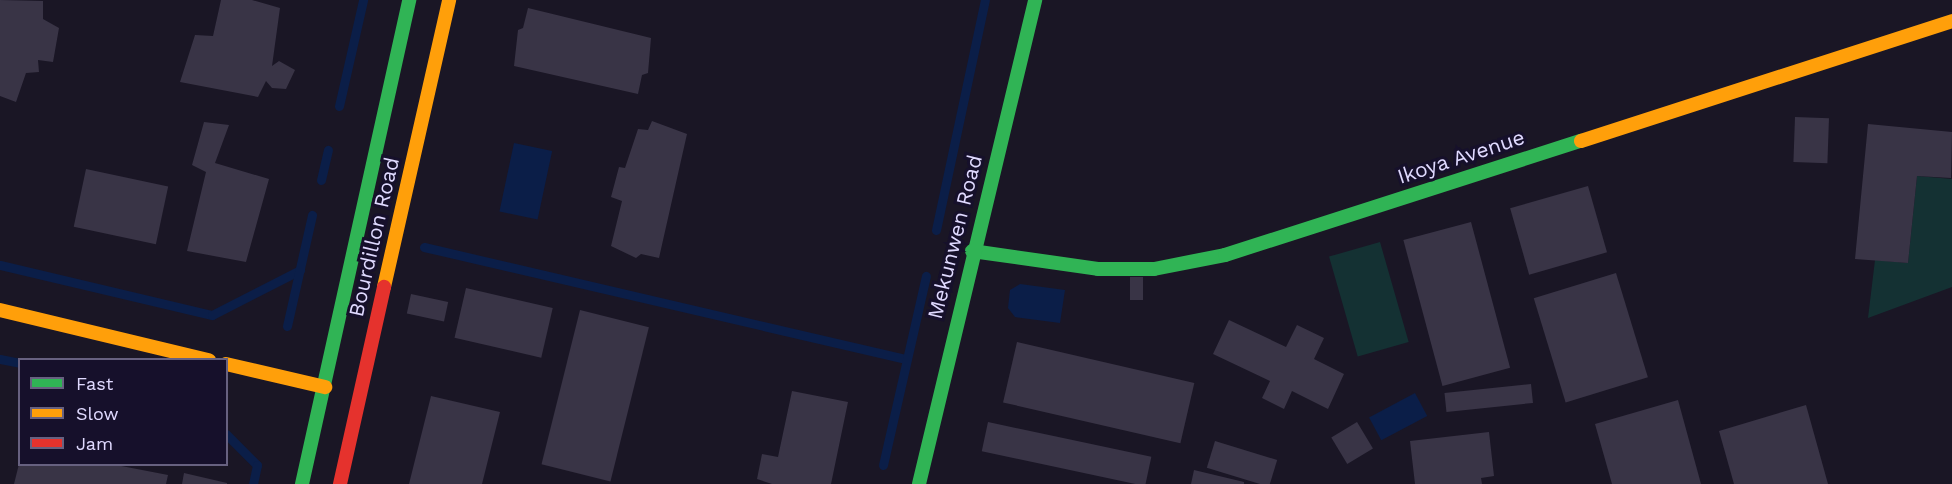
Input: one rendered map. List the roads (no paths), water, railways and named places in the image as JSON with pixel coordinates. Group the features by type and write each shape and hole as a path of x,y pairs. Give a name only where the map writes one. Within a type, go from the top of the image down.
{"street":[{"name":"Bourdillon Road","path":"302,484 409,0"},
{"name":"Bourdillon Road","path":"340,484 450,0"},
{"name":"Mekunwen Road","path":"920,484 972,251 1035,0"},
{"name":"Ikoya Avenue","path":"972,251 1098,269 1154,269 1225,255 1952,21"},
{"path":"0,310 201,358"},
{"path":"228,364 325,387"}],"water":[{"path":"514,143 552,151 538,220 499,211"},
{"path":"1020,284 1065,290 1060,323 1015,317 1008,308 1010,290"},
{"path":"1415,393 1427,416 1381,440 1369,417"}],"waterway":[{"path":"339,106 363,0"},
{"path":"936,230 985,0"},
{"path":"321,180 328,150"},
{"path":"287,326 312,215"},
{"path":"424,247 906,359"},
{"path":"0,265 212,315 300,270"},
{"path":"883,465 926,276"},
{"path":"0,359 18,363"},
{"path":"228,436 257,465 253,484"}]}
